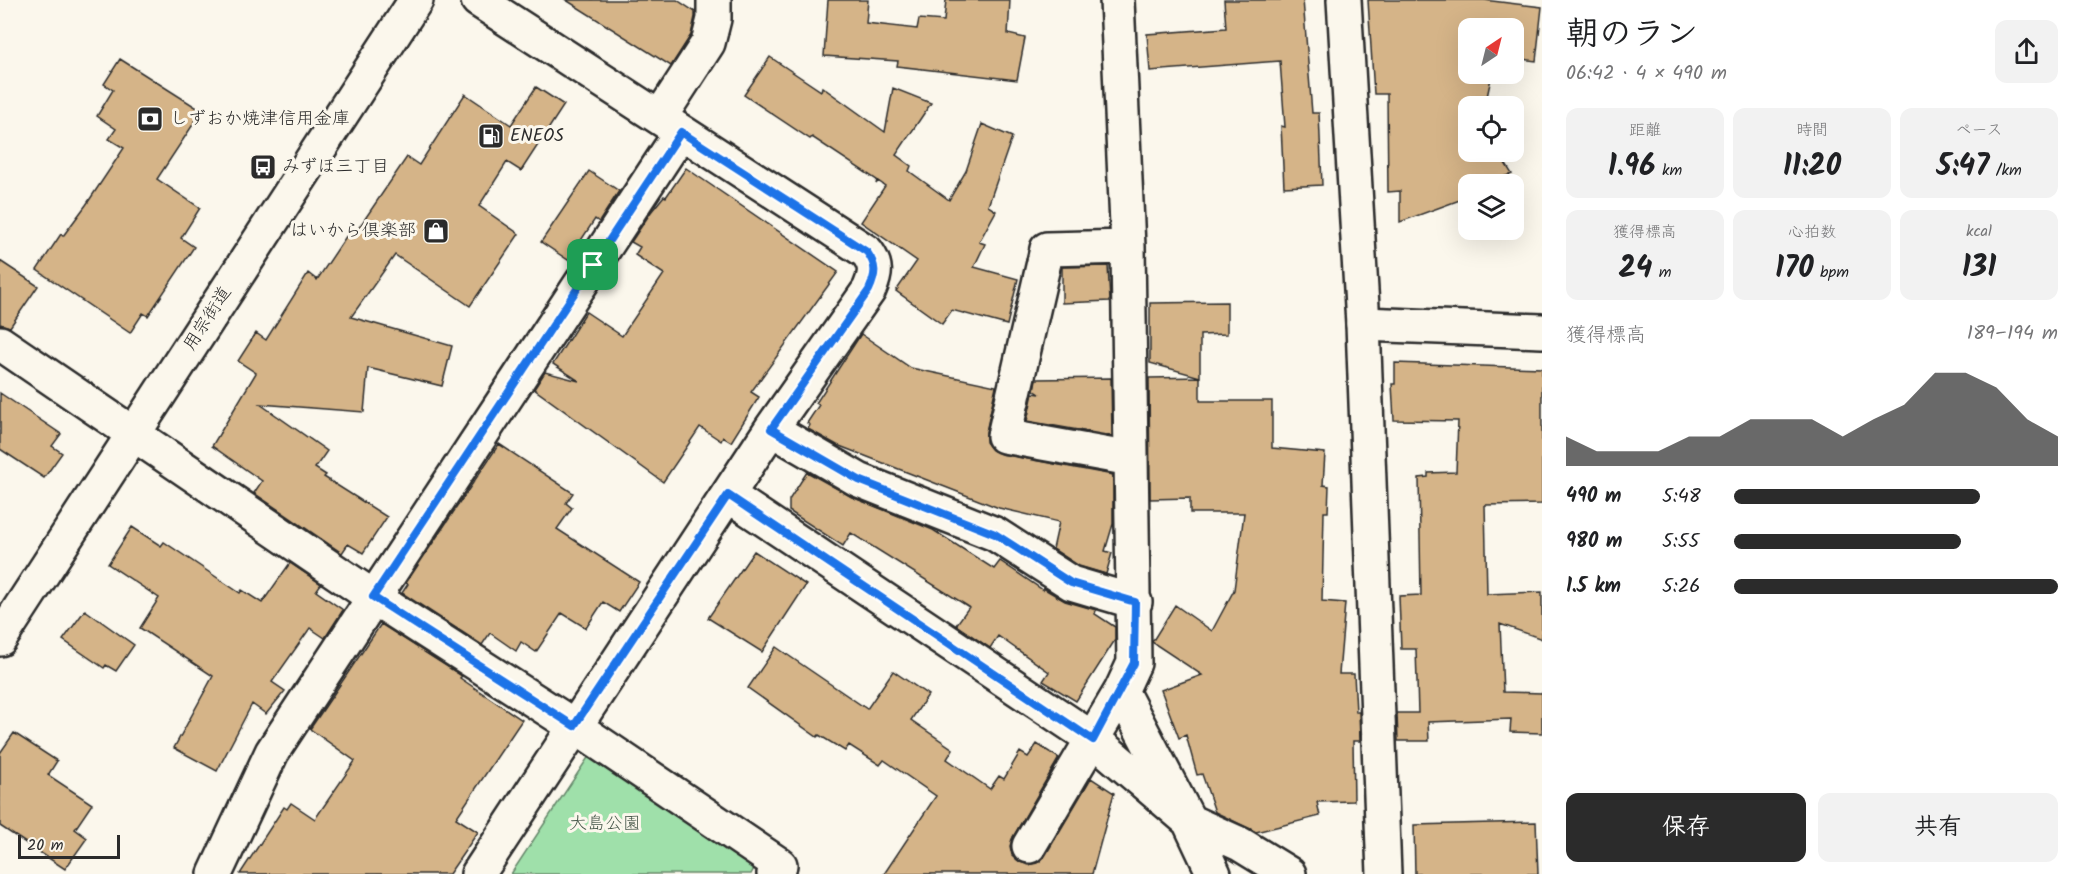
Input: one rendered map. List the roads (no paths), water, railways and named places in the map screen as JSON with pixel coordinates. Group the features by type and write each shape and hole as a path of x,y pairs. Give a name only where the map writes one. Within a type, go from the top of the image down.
{"street":[{"name":"用宗街道","path":"0,639 416,0"},
{"path":"478,0 867,252 874,262 876,274 869,290 771,429 478,874"},
{"path":"215,874 272,752 373,597 670,124 708,42 714,19 714,0"},
{"path":"1029,846 1093,740 1134,663 1135,602 1128,248 1118,0"},
{"path":"1344,0 1363,324 1384,874"},
{"path":"1128,248 1047,249 1004,436 1131,459"},
{"path":"1363,324 1542,331"},
{"path":"0,343 373,597 574,726 780,865 774,874"},
{"path":"771,429 859,480 995,534 1071,583 1135,602"},
{"path":"728,495 1093,740 1189,821 1240,844 1289,874"},
{"path":"1121,691 1214,874"}],"place":[{"name":"しずおか焼津信用金庫","path":"150,119"},
{"name":"ENEOS","path":"491,136"},
{"name":"みずほ三丁目","path":"263,167"},
{"name":"はいから倶楽部","path":"436,231"}],"park label":[{"name":"大島公園","path":"605,824"}]}
